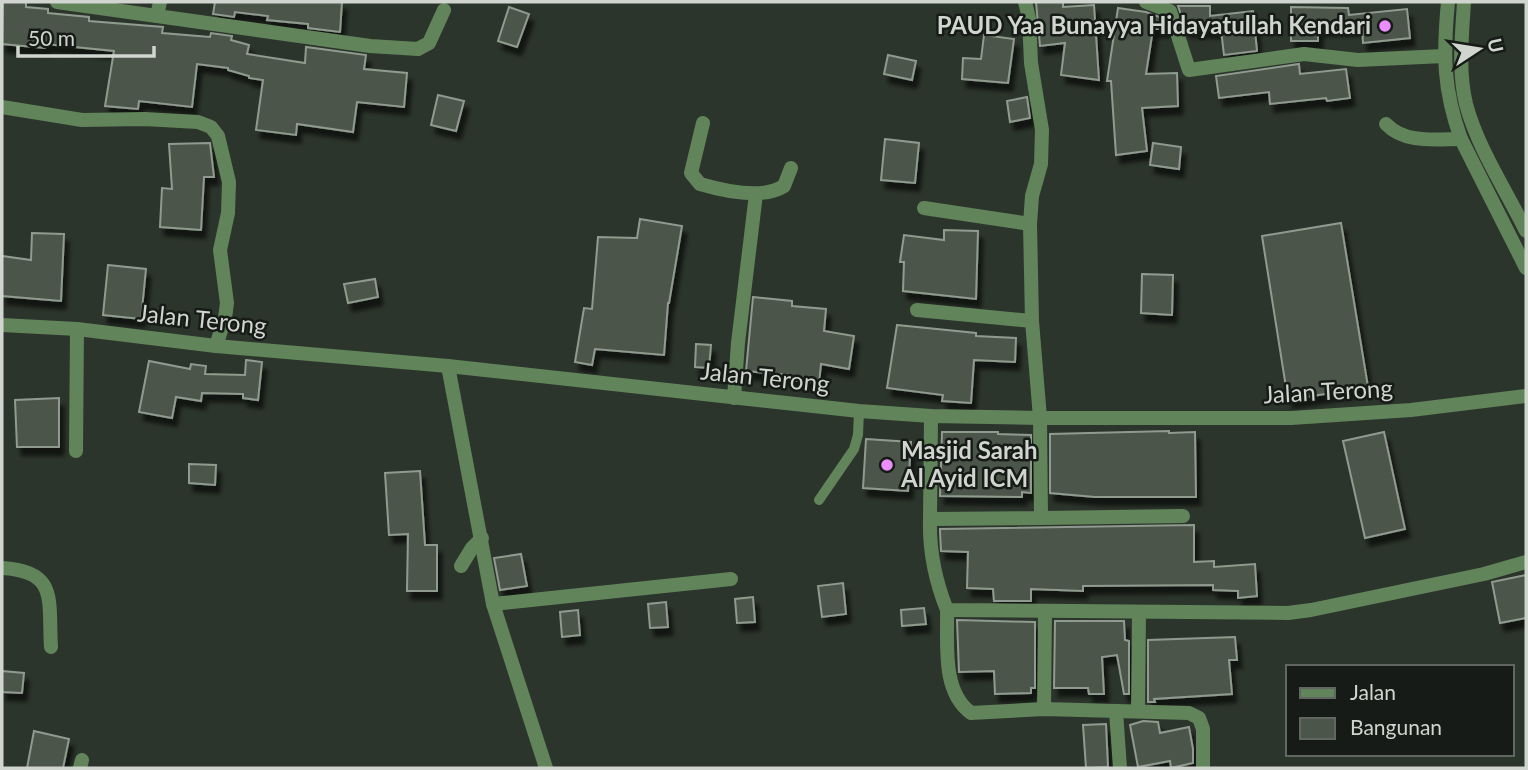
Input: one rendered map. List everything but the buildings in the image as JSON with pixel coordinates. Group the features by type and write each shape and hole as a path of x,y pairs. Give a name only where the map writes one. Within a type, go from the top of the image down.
{"street":[{"path":"57,2 159,9 370,46 418,49 429,43 444,10"},
{"path":"1025,2 1042,130 1041,164 1032,195 1030,224 1032,321 1040,418 1041,517"},
{"path":"1146,2 1170,11 1189,69 1304,54 1359,60 1444,56"},
{"path":"1448,2 1444,56 1447,89 1461,139 1526,268"},
{"path":"1464,2 1461,51 1466,103 1476,134 1526,231"},
{"path":"2,107 82,120 198,122 211,127 218,136 229,182 228,213 220,250 227,303 216,346"},
{"path":"703,123 691,173 704,186 755,194 772,191 784,186 792,168"},
{"path":"1386,124 1402,136 1418,139 1461,139"},
{"path":"734,398 755,194"},
{"path":"924,208 1030,224"},
{"path":"917,310 1032,321"},
{"name":"Jalan Terong","path":"2,326 77,329 216,346 448,366 859,411 931,416 1291,418 1411,410 1526,396"},
{"path":"76,452 77,329"},
{"path":"448,366 493,604 546,768"},
{"path":"931,416 929,540 932,564 947,610 951,681 962,706 971,713 1044,709 1189,713 1199,718 1203,729 1203,768"},
{"path":"930,519 1184,516"},
{"path":"461,566 482,538"},
{"path":"947,610 1270,614 1311,610 1484,574 1526,562"},
{"path":"2,568 36,574 45,584 51,647"},
{"path":"493,604 731,579"},
{"path":"1044,709 1045,612"},
{"path":"1138,710 1139,612"},
{"path":"1116,711 1120,768"}],"lane":[{"path":"819,500 854,449 858,435 859,411"}],"place":[{"name":"PAUD Yaa Bunayya Hidayatullah Kendari","path":"1385,26"},
{"name":"Masjid Sarah Al Ayid ICM","path":"887,465"}]}
